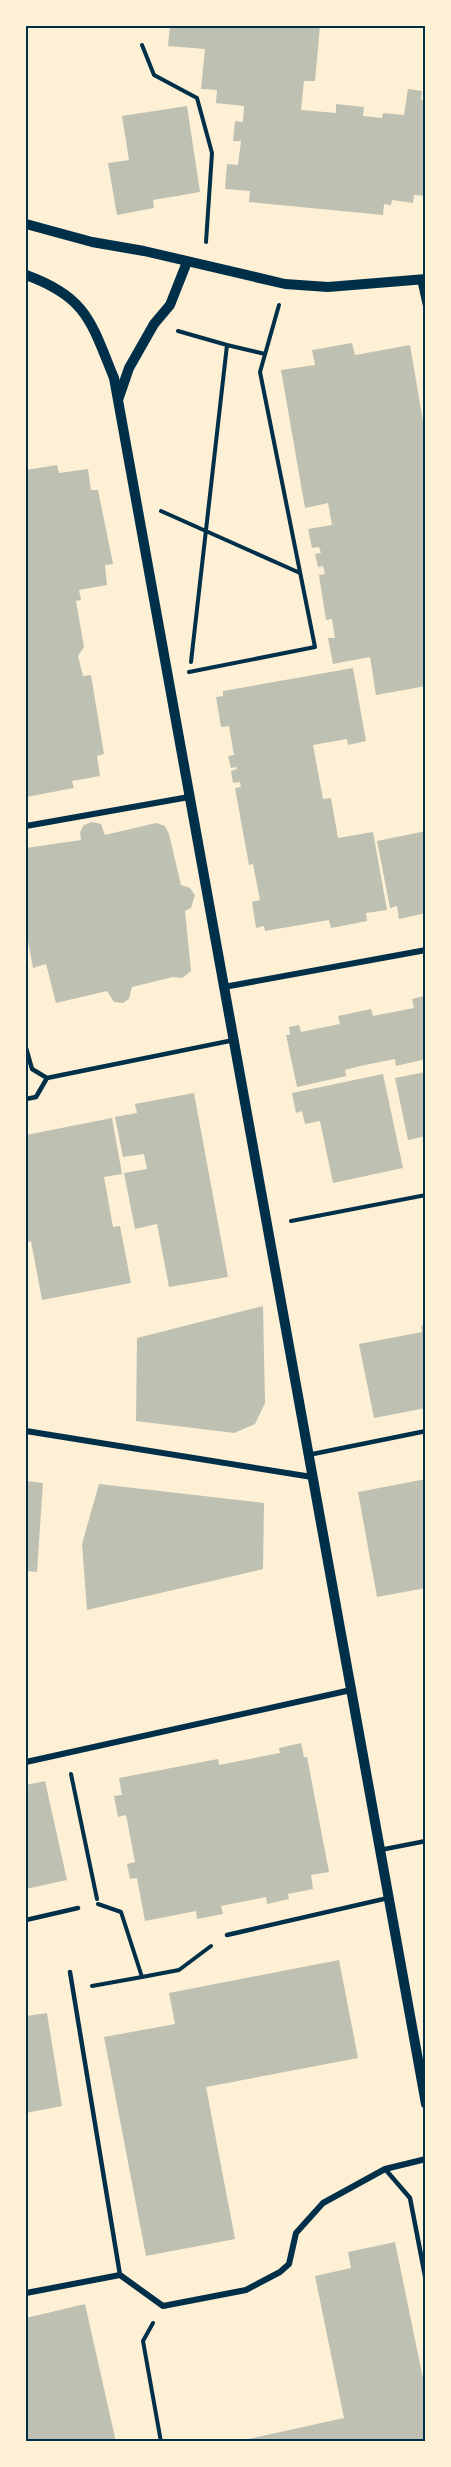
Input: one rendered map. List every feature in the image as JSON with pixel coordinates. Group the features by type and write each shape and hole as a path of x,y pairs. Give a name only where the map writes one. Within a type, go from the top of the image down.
{"street":[{"path":"26,224 92,242 285,284 328,287 423,279 426,306"},
{"path":"118,402 129,368 153,324 170,305 187,262"},
{"path":"26,275 57,287 78,303 96,334 114,378 426,2104"},
{"path":"26,826 189,796"},
{"path":"224,987 426,950"},
{"path":"26,1431 312,1477"},
{"path":"26,1762 351,1690"},
{"path":"26,2293 120,2276 163,2306 246,2290 280,2272 289,2264 296,2233 323,2204 385,2169 426,2160"}],"lane":[{"path":"26,1048 32,1069 47,1078 234,1040"},
{"path":"26,1099 36,1096 47,1078"},
{"path":"308,1455 426,1431"},
{"path":"380,1850 426,1841"},
{"path":"226,1935 388,1898"},
{"path":"26,1920 78,1908"},
{"path":"70,1972 120,2276"},
{"path":"385,2169 410,2198 426,2281"}],"path":[{"path":"142,45 154,75 197,98 212,153 204,266"},
{"path":"168,677 315,647 260,372 285,284"},
{"path":"153,324 266,354"},
{"path":"190,672 227,345"},
{"path":"136,499 300,573"},
{"path":"267,1225 426,1196"},
{"path":"67,1753 90,1854 98,1904"},
{"path":"78,1908 98,1904 122,1912 142,1977"},
{"path":"74,1989 178,1970 226,1935"},
{"path":"161,2442 143,2341 163,2306"}],"building":[{"path":"170,26 320,26 315,81 304,81 301,110 336,113 336,104 364,107 363,116 382,118 383,113 404,115 408,89 422,91 421,100 426,101 426,196 414,195 413,203 392,200 391,205 384,204 383,215 249,202 250,191 225,189 227,164 238,165 241,141 233,141 235,121 243,122 244,106 216,103 217,90 201,89 205,49 168,46"},
{"path":"187,106 200,192 153,200 154,208 117,215 108,163 129,160 122,116"},
{"path":"352,343 355,355 410,345 426,439 426,686 376,695 370,657 333,664 328,638 335,638 332,619 326,620 319,575 325,574 323,566 318,567 315,554 321,553 319,547 312,548 308,529 332,525 328,503 305,508 281,370 315,365 312,350"},
{"path":"57,465 59,473 88,469 91,490 98,490 113,564 105,565 107,585 79,590 81,600 76,601 84,647 78,656 83,676 91,675 104,754 97,756 100,776 72,781 74,788 26,797 26,470"},
{"path":"353,668 366,741 348,745 347,739 313,745 323,799 331,798 338,838 373,832 387,910 366,913 367,921 331,928 329,920 265,931 264,926 256,928 252,902 260,900 253,864 249,865 235,788 241,787 240,782 233,783 231,771 237,769 236,767 231,768 228,756 234,755 229,726 221,727 216,697 223,696 223,691"},
{"path":"92,822 101,824 105,835 156,823 165,826 181,885 190,888 195,895 191,908 185,911 191,971 182,978 173,977 132,987 129,999 123,1003 114,1002 107,991 56,1003 46,964 33,968 28,941 26,941 26,848 81,840 80,832 84,825"},
{"path":"426,831 426,913 399,919 397,906 390,908 377,841"},
{"path":"424,996 426,1059 396,1066 395,1059 360,1066 345,1070 346,1076 297,1087 286,1035 290,1035 289,1027 299,1025 301,1032 340,1024 338,1016 371,1009 373,1016 414,1008 412,999"},
{"path":"426,1072 426,1136 408,1140 395,1078"},
{"path":"383,1074 403,1168 333,1183 320,1121 305,1124 302,1111 296,1113 292,1093"},
{"path":"194,1093 228,1277 169,1287 157,1224 135,1229 124,1173 147,1169 144,1154 123,1157 115,1117 137,1113 135,1104"},
{"path":"112,1118 122,1174 104,1177 113,1227 120,1226 131,1283 42,1300 31,1241 26,1243 26,1135"},
{"path":"263,1306 265,1403 255,1424 234,1433 136,1421 137,1338"},
{"path":"426,1325 426,1408 374,1418 359,1344 422,1332 421,1326"},
{"path":"426,1479 426,1588 377,1597 358,1492"},
{"path":"26,1481 43,1483 37,1572 26,1571"},
{"path":"99,1484 264,1503 263,1569 87,1610 82,1544"},
{"path":"301,1743 304,1757 307,1757 329,1872 311,1875 313,1889 288,1894 289,1899 267,1904 266,1897 221,1906 223,1914 197,1919 196,1911 145,1921 137,1878 130,1879 127,1864 135,1862 126,1815 118,1817 114,1796 122,1795 119,1778 218,1759 219,1765 280,1753 279,1748"},
{"path":"45,1781 67,1880 26,1889 26,1785"},
{"path":"339,1960 358,2058 206,2087 235,2239 146,2256 104,2037 175,2024 169,1993"},
{"path":"47,2013 62,2106 26,2113 26,2016"},
{"path":"395,2242 426,2393 426,2442 235,2442 344,2418 315,2276 351,2268 348,2252"},
{"path":"85,2304 116,2442 26,2442 26,2318"}]}
